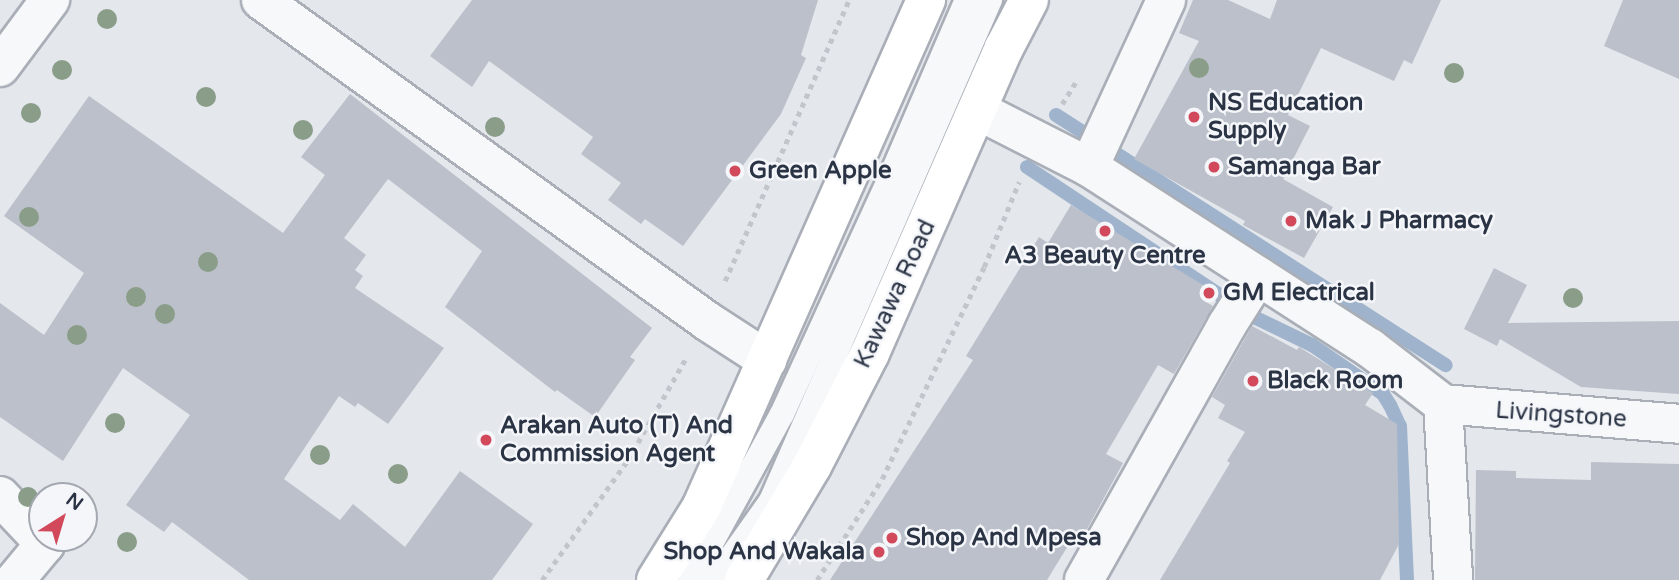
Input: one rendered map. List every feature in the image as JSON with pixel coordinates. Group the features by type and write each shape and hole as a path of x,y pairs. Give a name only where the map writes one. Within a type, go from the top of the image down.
{"main road":[{"path":"656,580 701,508 926,0"},
{"name":"Kawawa Road","path":"744,580 812,466 870,353 977,110 1029,0"}],"street":[{"path":"0,67 50,0"},
{"path":"261,0 707,321 767,360"},
{"path":"1089,167 1166,0"},
{"path":"977,110 1089,167 1370,348 1443,404 1453,580"},
{"path":"1084,580 1227,325 1258,276"},
{"name":"Livingstone","path":"1443,404 1679,424"},
{"path":"0,496 45,544 15,580"}],"lane":[{"path":"691,580 782,414 888,183 967,0"},
{"name":"Kawawa Road","path":"715,580 771,501 990,0"}],"path":[{"path":"817,580 882,479 984,267 1012,194 1082,72"}],"building":[{"path":"472,0 818,0 801,55 806,58 781,114 683,246 645,219 641,224 608,200 621,183 581,154 593,137 489,61 472,87 430,56"},
{"path":"1193,0 1228,0 1270,19 1277,0 1441,0 1412,64 1404,60 1394,81 1321,48 1288,115 1310,126 1283,179 1333,207 1304,258 1243,225 1245,221 1134,159 1199,41 1179,33"},
{"path":"1623,0 1679,0 1679,79 1604,46"},
{"path":"350,94 652,328 630,357 635,360 595,417 557,390 555,392 445,307 482,251 388,179 344,238 366,255 355,270 363,276 355,288 444,348 388,424 358,403 355,407 339,396 284,479 340,520 353,504 405,547 460,471 533,524 492,580 249,580 172,522 164,532 126,505 190,415 123,368 63,461 0,417 0,303 44,335 84,273 4,216 89,96 283,233 325,175 301,157"},
{"path":"1071,205 1213,291 1206,302 1213,306 1174,374 1158,365 1106,454 1123,463 1081,540 1074,536 1047,580 830,580 973,360 966,356 1039,237 1048,243"},
{"path":"1494,268 1527,285 1508,323 1679,321 1679,394 1581,387 1500,339 1497,346 1464,329"},
{"path":"1252,326 1297,350 1299,347 1373,393 1365,405 1397,424 1399,544 1380,580 1160,580 1230,463 1227,461 1245,432 1218,418 1225,405 1212,397"},
{"path":"1591,462 1679,464 1679,580 1475,580 1476,470 1516,471 1516,478 1591,480"}],"waterway":[{"path":"1056,115 1446,365"},
{"path":"1027,167 1224,298"},
{"path":"1254,317 1312,345 1383,394 1390,405 1400,426 1407,580"}],"place":[{"name":"NS Education Supply","path":"1194,117"},
{"name":"Samanga Bar","path":"1214,167"},
{"name":"Green Apple","path":"735,171"},
{"name":"Mak J Pharmacy","path":"1291,221"},
{"name":"A3 Beauty Centre","path":"1105,231"},
{"name":"GM Electrical","path":"1209,293"},
{"name":"Black Room","path":"1253,381"},
{"name":"Arakan Auto (T) And Commission Agent","path":"486,440"},
{"name":"Shop And Mpesa","path":"892,538"},
{"name":"Shop And Wakala","path":"879,552"}]}
